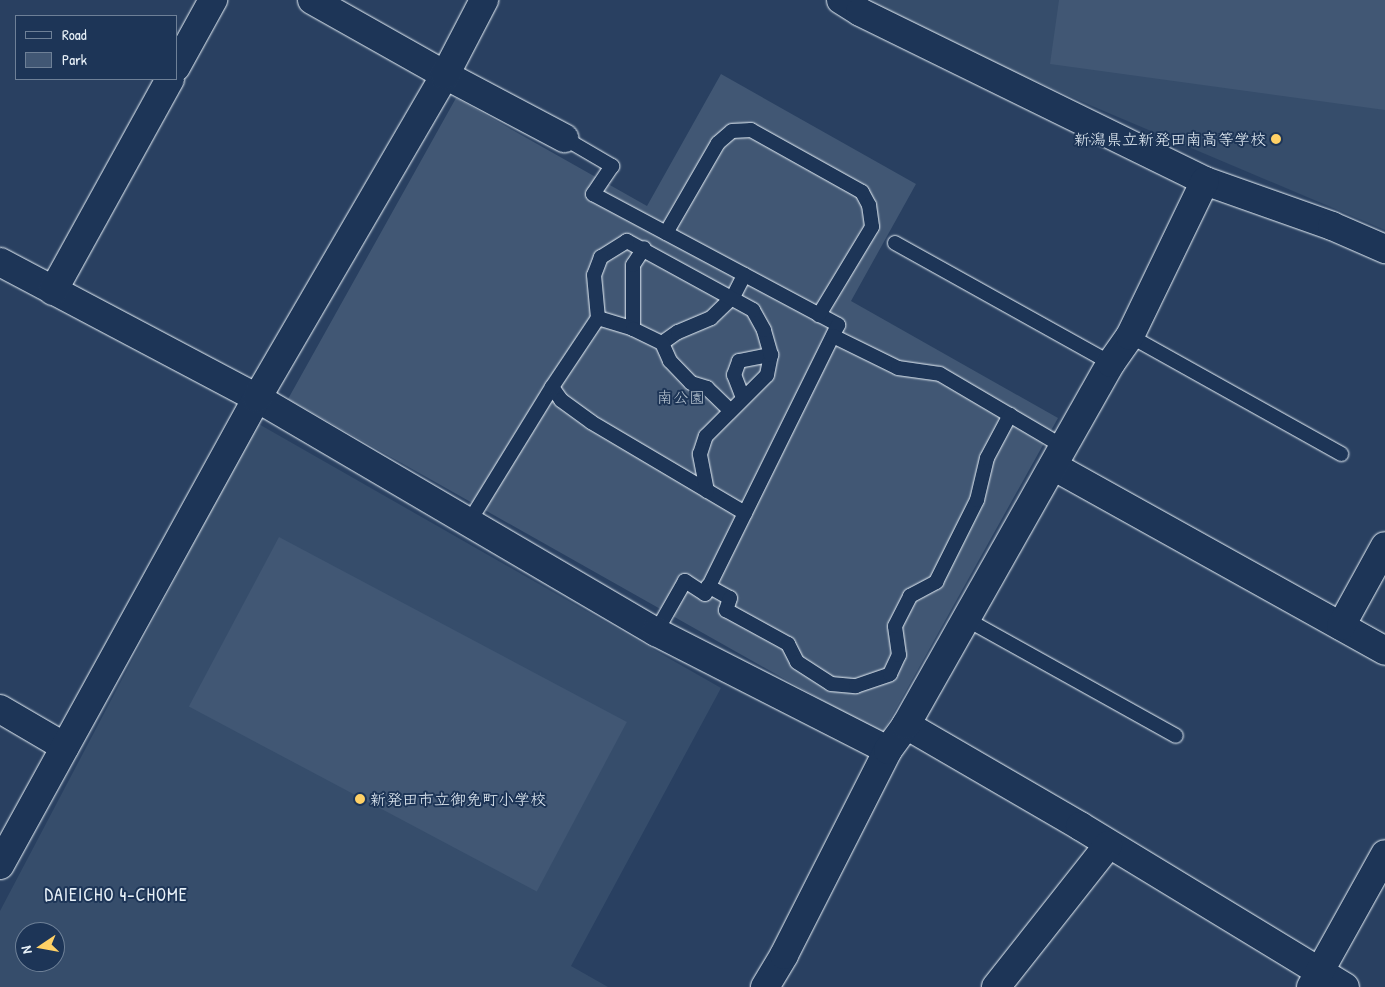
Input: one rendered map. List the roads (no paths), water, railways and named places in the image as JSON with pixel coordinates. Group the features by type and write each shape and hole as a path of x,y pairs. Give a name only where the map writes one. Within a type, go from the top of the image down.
{"street":[{"path":"178,63 213,0"},
{"path":"312,0 444,75 564,138"},
{"path":"0,865 257,398 444,75 484,0"},
{"path":"841,0 860,12 1205,181 1314,219 1385,249"},
{"path":"53,292 169,80"},
{"path":"765,987 784,955 888,750 906,724 1111,363 1130,336 1205,181"},
{"path":"0,262 53,292 257,398 656,632 888,750"},
{"path":"1058,456 1385,651"},
{"path":"1341,626 1385,546"},
{"path":"0,709 65,747"},
{"path":"906,724 1080,826 1315,980 1345,987"},
{"path":"996,987 1108,845"},
{"path":"1315,980 1385,854"}],"lane":[{"path":"666,233 718,143 732,131 751,130 862,192 869,205 872,227 819,315"},
{"path":"564,138 612,166 593,194 838,325 705,594 686,581 656,632"},
{"path":"469,522 552,386 598,318 594,275 601,257 627,241 644,248 733,297 753,310 764,330 771,355 767,375 706,436 700,454 707,491"},
{"path":"895,243 1111,363"},
{"path":"633,329 633,264 644,248"},
{"path":"662,343 678,332 711,318 733,297 744,275"},
{"path":"598,318 633,329 662,343 670,361 691,383 707,388 721,404 730,410"},
{"path":"833,336 898,368 940,374 1010,415 1058,456"},
{"path":"1130,336 1341,454"},
{"path":"743,398 734,375 739,361 771,355"},
{"path":"552,386 562,400 591,422 745,513"},
{"path":"708,586 730,598 726,610 788,644 797,662 832,684 856,686 890,674 899,655 895,626 910,596 936,582 977,500 987,458 1010,415"},
{"path":"966,619 1176,736"}],"place":[{"name":"新潟県立新発田南高等学校","path":"1276,139"},
{"name":"新発田市立御免町小学校","path":"360,799"}],"district":[{"name":"DAIEICHO 4-CHOME","path":"116,895"}],"park label":[{"name":"南公園","path":"681,397"}]}
